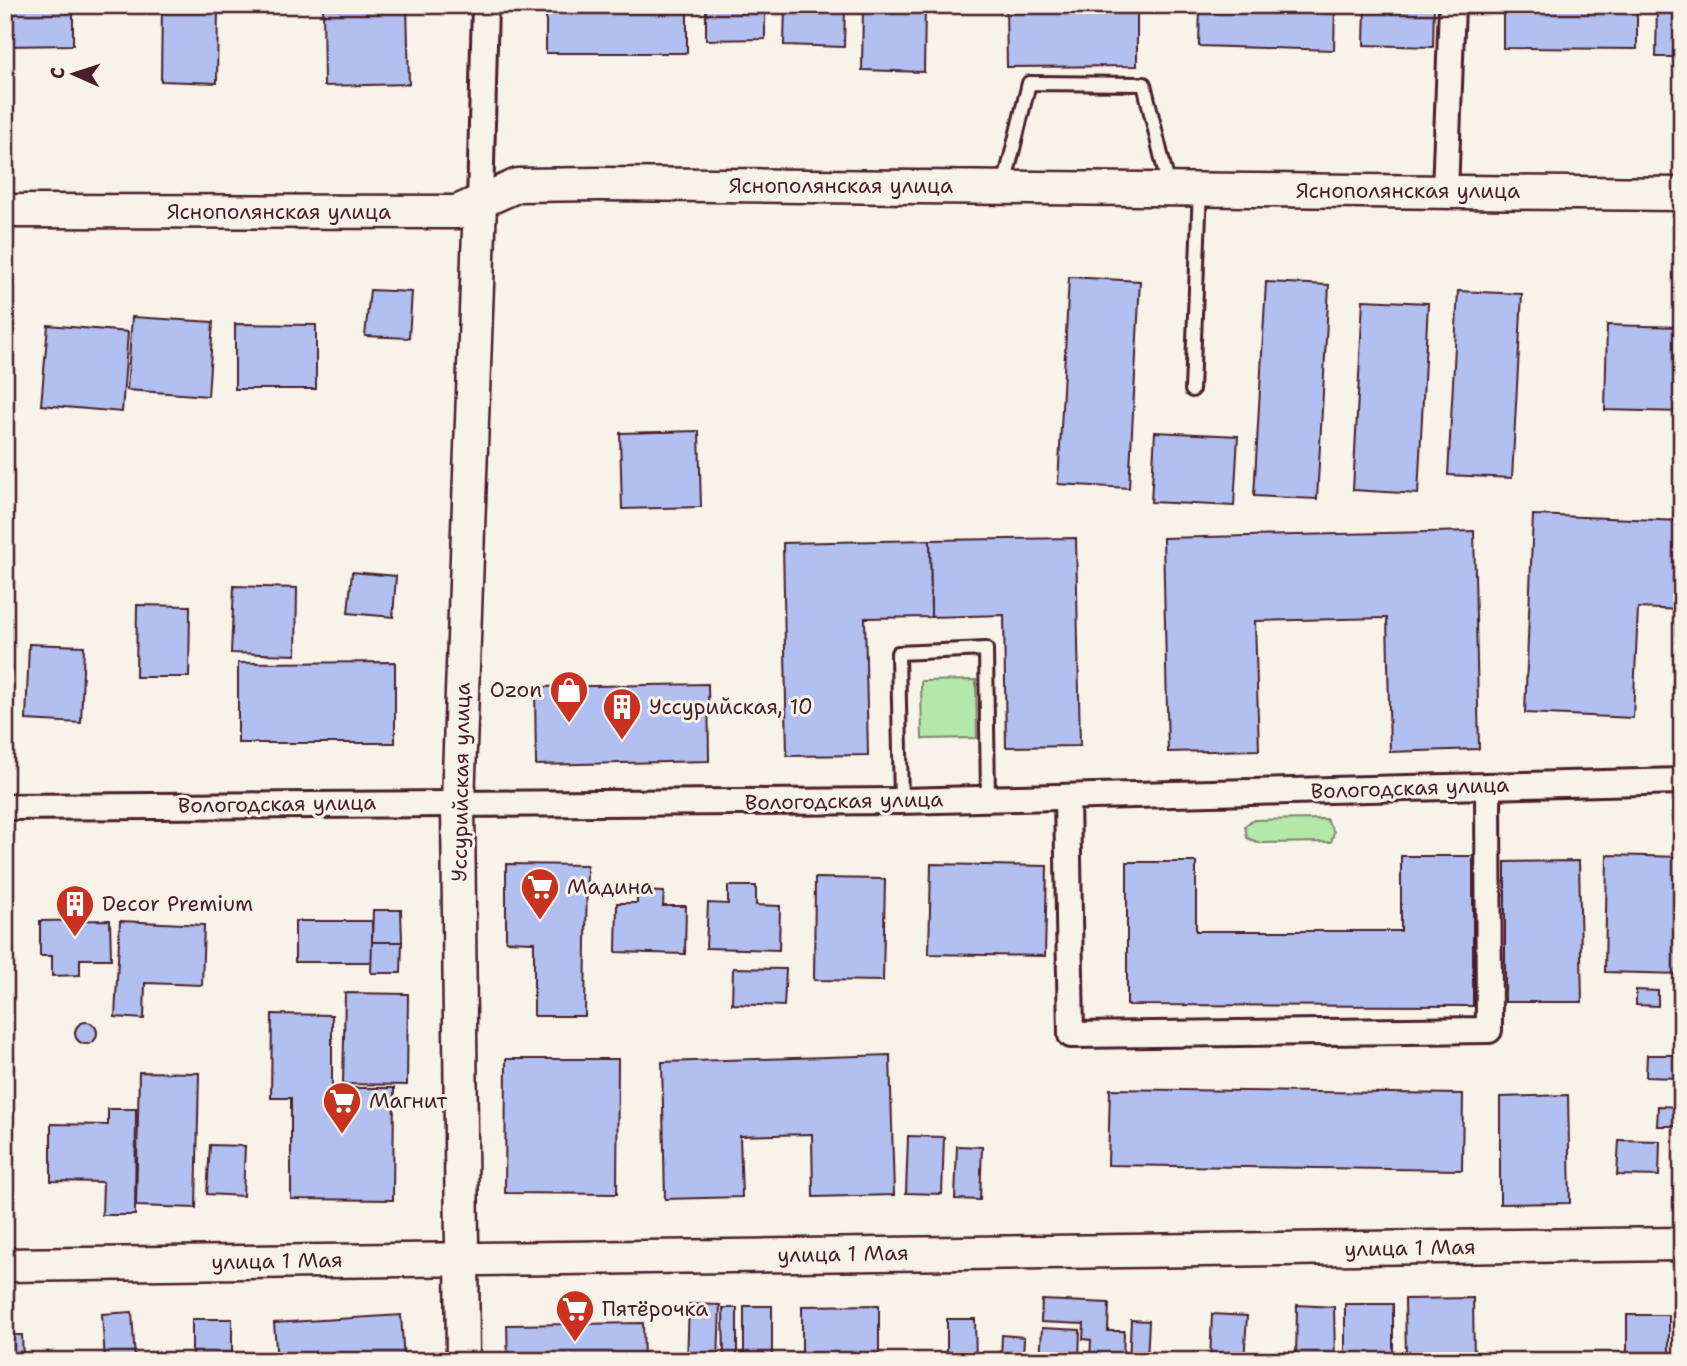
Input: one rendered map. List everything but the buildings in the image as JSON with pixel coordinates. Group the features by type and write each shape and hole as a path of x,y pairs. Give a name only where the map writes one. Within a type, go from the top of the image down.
{"street":[{"path":"480,203 485,5"},
{"path":"1445,192 1452,5"},
{"name":"Яснополянская улица","path":"5,211 457,212 518,185 1004,186 1682,194"},
{"name":"Уссурийская улица","path":"463,1361 458,803 480,203"},
{"name":"Вологодская улица","path":"5,807 901,801 1682,780"},
{"path":"1067,797 1071,1035 1489,1030 1488,786"},
{"name":"улица 1 Мая","path":"5,1265 1682,1244"}],"lane":[{"path":"1004,186 1029,83 1131,83 1144,84 1169,188"},
{"path":"1192,390 1200,189"},
{"path":"901,801 898,653 986,649 988,799"}],"green space":[{"path":"976,680 977,738 922,739 921,681"},
{"path":"1326,819 1334,832 1331,842 1260,843 1247,838 1245,826 1252,820"}],"place":[{"name":"Ozon","path":"569,724"},
{"name":"Уссурийская, 10","path":"622,741"},
{"name":"Мадина","path":"540,921"},
{"name":"Decor Premium","path":"75,938"},
{"name":"Магнит","path":"342,1135"},
{"name":"Пятёрочка","path":"575,1343"}]}
